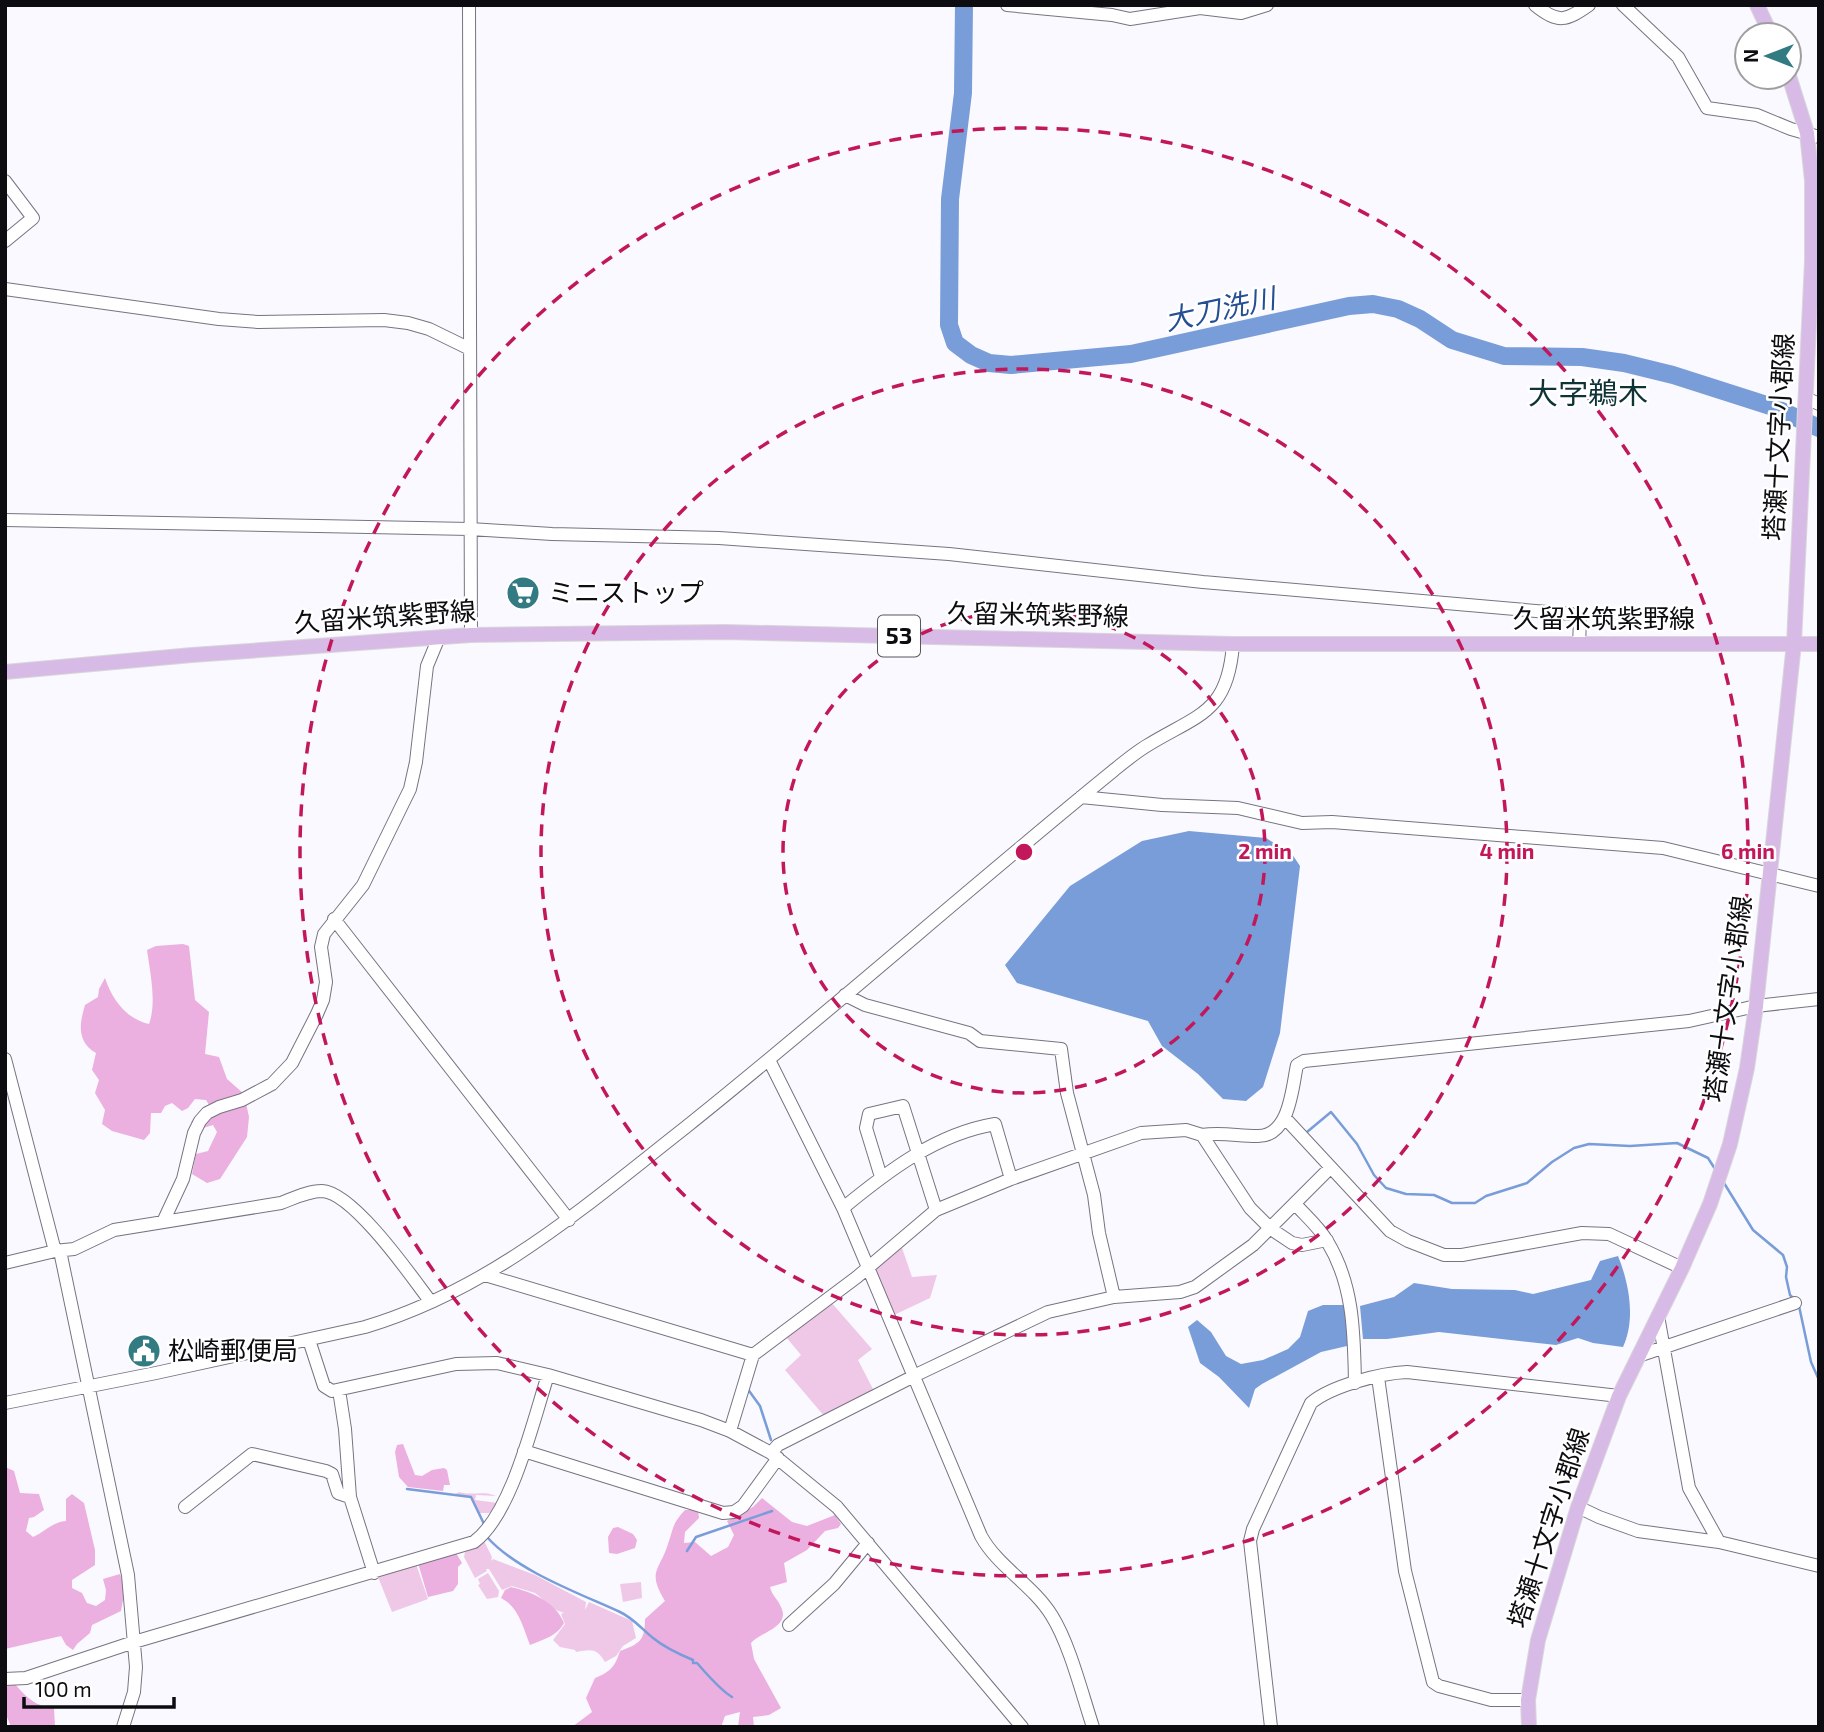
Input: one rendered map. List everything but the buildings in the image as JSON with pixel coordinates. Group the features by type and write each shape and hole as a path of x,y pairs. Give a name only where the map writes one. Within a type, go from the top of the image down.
{"main road":[{"path":"1757,5 1764,21"},
{"name":"塔瀬十文字小郡線","path":"1529,1727 1528,1700 1538,1640 1578,1507 1619,1396 1682,1268 1710,1204 1730,1144 1747,1068 1756,1006 1794,643 1802,450 1810,402 1813,135 1795,91"},
{"name":"久留米筑紫野線","path":"5,672 471,635 725,632 1233,644 1819,644"}],"street":[{"path":"469,5 471,635"},
{"path":"1007,5 1130,19 1200,8 1241,13 1267,5"},
{"path":"1535,5 1558,19 1567,19 1590,5"},
{"path":"1623,5 1678,57 1707,108 1757,115 1813,135"},
{"path":"5,181 33,218 5,241"},
{"path":"5,289 219,319 258,322 384,320 408,323 429,329 470,349"},
{"path":"5,520 470,529 719,538 949,554 1203,582 1544,610 1571,614 1580,620 1579,645"},
{"path":"163,1222 183,1179 194,1133 200,1121 207,1113 243,1100 272,1084 292,1063 323,1000 326,982 321,947 324,934 363,884 410,789 416,762 427,666 439,636"},
{"path":"5,1403 309,1340 397,1318 485,1275 530,1248 569,1220 769,1060 1081,797 1146,746 1208,710 1224,690 1231,666 1233,644"},
{"path":"1081,797 1162,805 1238,808 1302,823 1332,822 1663,848 1819,886"},
{"path":"334,919 569,1220"},
{"path":"845,995 865,1004 969,1033 980,1041 1061,1049 1067,1093 1094,1195 1098,1233 1114,1297"},
{"path":"730,1431 753,1355 936,1210 1011,1179 1141,1132 1186,1130 1202,1135 1218,1132 1261,1136 1271,1133 1285,1118 1297,1065 1304,1061 1689,1021 1756,1006 1819,999"},
{"path":"5,1059 58,1251 126,1557 136,1667 135,1692 123,1727"},
{"path":"769,1060 843,1209 989,1551 1052,1615 1073,1665 1093,1727"},
{"path":"881,1177 866,1128 869,1114 903,1106 936,1210"},
{"path":"1285,1118 1390,1231 1444,1255 1479,1253 1597,1232 1609,1234 1682,1268"},
{"path":"843,1209 881,1177 918,1152 975,1128 995,1124 1011,1179"},
{"path":"1202,1135 1244,1200 1271,1228 1292,1243 1301,1245 1327,1240"},
{"path":"524,1451 723,1513 734,1513 743,1506 778,1445 1048,1312 1114,1297 1180,1292 1195,1287 1271,1228 1330,1168"},
{"path":"5,1263 74,1249 114,1230 281,1203 323,1191 332,1193 358,1212 395,1253 430,1301"},
{"path":"1295,1204 1327,1240 1343,1274 1354,1324 1355,1383"},
{"path":"485,1275 753,1355"},
{"path":"1638,1356 1795,1303"},
{"path":"1658,1316 1689,1488 1719,1542"},
{"path":"309,1340 324,1386 332,1391 456,1364 497,1363 548,1375 730,1431 774,1456 837,1507 1022,1727"},
{"path":"1270,1727 1250,1552 1253,1529 1311,1403 1328,1390 1389,1373 1407,1372 1619,1396"},
{"path":"5,1679 26,1678 134,1642 474,1542 497,1517 524,1451 548,1375"},
{"path":"1378,1377 1405,1571 1433,1682 1491,1700 1528,1700"},
{"path":"339,1390 350,1497 374,1573"},
{"path":"185,1507 252,1454 327,1471 332,1474 338,1493 350,1497"},
{"path":"1578,1507 1637,1531 1719,1542 1819,1566"},
{"path":"789,1625 834,1584 868,1543"}],"shaded area":[{"path":"156,946 189,946 195,1000 209,1012 205,1054 219,1057 227,1079 244,1094 249,1117 247,1137 220,1179 207,1183 192,1174 196,1154 208,1151 217,1132 213,1125 203,1128 191,1122 209,1105 206,1100 195,1099 182,1111 172,1103 165,1106 161,1113 151,1113 150,1133 144,1140 112,1131 102,1124 105,1110 95,1093 99,1080 92,1070 96,1053 85,1044 81,1032 85,1005 98,997 105,978 121,1007 133,1018 149,1024 153,997 147,950"},
{"path":"901,1245 912,1277 937,1275 930,1298 894,1315 874,1267"},
{"path":"830,1301 872,1349 858,1360 874,1391 825,1417 785,1370 801,1355 786,1337"},
{"path":"403,1444 415,1475 422,1476 432,1470 444,1468 447,1470 450,1485 444,1485 443,1491 408,1487 399,1477 395,1452 397,1445"},
{"path":"5,1467 14,1471 20,1493 39,1494 44,1510 29,1518 26,1531 33,1537 66,1521 66,1499 72,1494 84,1503 95,1550 95,1565 72,1580 72,1588 82,1593 87,1603 96,1606 105,1600 103,1579 120,1574 125,1589 121,1611 92,1625 90,1633 73,1650 61,1636 5,1649"},
{"path":"459,1492 496,1496 476,1495 475,1500 498,1503 498,1507 489,1513 480,1513 484,1522 489,1519 485,1525 471,1497 455,1494"},
{"path":"762,1498 792,1522 807,1526 835,1515 841,1524 838,1528 825,1531 807,1550 784,1563 787,1582 770,1587 781,1607 782,1620 751,1643 754,1659 781,1708 769,1715 753,1717 754,1727 738,1727 740,1712 725,1716 721,1727 572,1727 592,1712 586,1698 595,1678 611,1668 620,1651 640,1641 645,1619 665,1601 657,1583 656,1572 674,1526 685,1510 698,1510 699,1518 685,1532 684,1543 695,1542 711,1556 728,1547 734,1535 727,1521 753,1507"},
{"path":"618,1527 633,1534 637,1540 635,1548 617,1554 609,1553 608,1537 613,1528"},
{"path":"484,1541 492,1557 491,1561 493,1559 535,1575 586,1602 585,1610 589,1602 632,1621 636,1638 605,1662 593,1651 576,1652 560,1647 553,1640 565,1624 561,1614 564,1613 535,1593 512,1586 502,1590 489,1569 475,1578 464,1557 465,1552"},
{"path":"456,1553 462,1563 458,1567 458,1584 453,1591 428,1597 418,1563"},
{"path":"416,1564 428,1599 392,1612 378,1577"},
{"path":"488,1573 499,1591 498,1597 487,1599 478,1585 478,1579"},
{"path":"641,1582 642,1598 623,1602 620,1584"},
{"path":"511,1587 535,1595 549,1604 564,1623 561,1628 549,1637 530,1645 516,1612 501,1598 505,1590"},
{"path":"15,1684 32,1700 42,1706 54,1708 55,1727 11,1727 5,1712 5,1687"}],"water":[{"path":"1189,831 1266,838 1292,854 1300,866 1280,1033 1263,1087 1246,1101 1223,1099 1198,1074 1162,1046 1148,1021 1017,983 1005,965 1070,886 1142,841"},
{"path":"1618,1256 1630,1301 1629,1325 1623,1347 1578,1338 1556,1345 1439,1332 1387,1339 1363,1339 1360,1306 1394,1297 1414,1283 1452,1289 1515,1290 1533,1294 1591,1280 1600,1261"},
{"path":"1323,1305 1345,1305 1349,1337 1347,1346 1321,1352 1262,1384 1255,1389 1249,1408 1219,1377 1200,1363 1188,1327 1197,1320 1211,1332 1226,1356 1241,1364 1263,1360 1288,1349 1300,1337 1308,1311"}],"waterway":[{"name":"大刀洗川","path":"964,5 963,93 950,199 949,325 955,343 971,355 989,363 1011,365 1131,354 1349,306 1373,304 1398,309 1420,319 1452,340 1504,356 1582,357 1624,363 1673,375 1773,407 1819,428"},
{"path":"1307,1132 1331,1112 1357,1144 1374,1175 1386,1188 1406,1194 1434,1195 1452,1203 1475,1203 1486,1196 1527,1183 1574,1148 1589,1144 1630,1146 1677,1143 1708,1158 1715,1169"},
{"path":"1724,1183 1753,1230 1783,1255 1790,1295 1793,1298"},
{"path":"1799,1306 1811,1362 1819,1380"},
{"path":"747,1388 760,1406 771,1440"},
{"path":"407,1489 471,1497 484,1524"},
{"path":"687,1551 696,1537 772,1511"},
{"path":"487,1537 515,1561 532,1571 629,1617 657,1641 697,1663 732,1697"}],"place":[{"name":"ミニストップ","path":"523,593"},
{"name":"松崎郵便局","path":"144,1351"}],"district":[{"name":"大字鵜木","path":"1588,394"}]}
